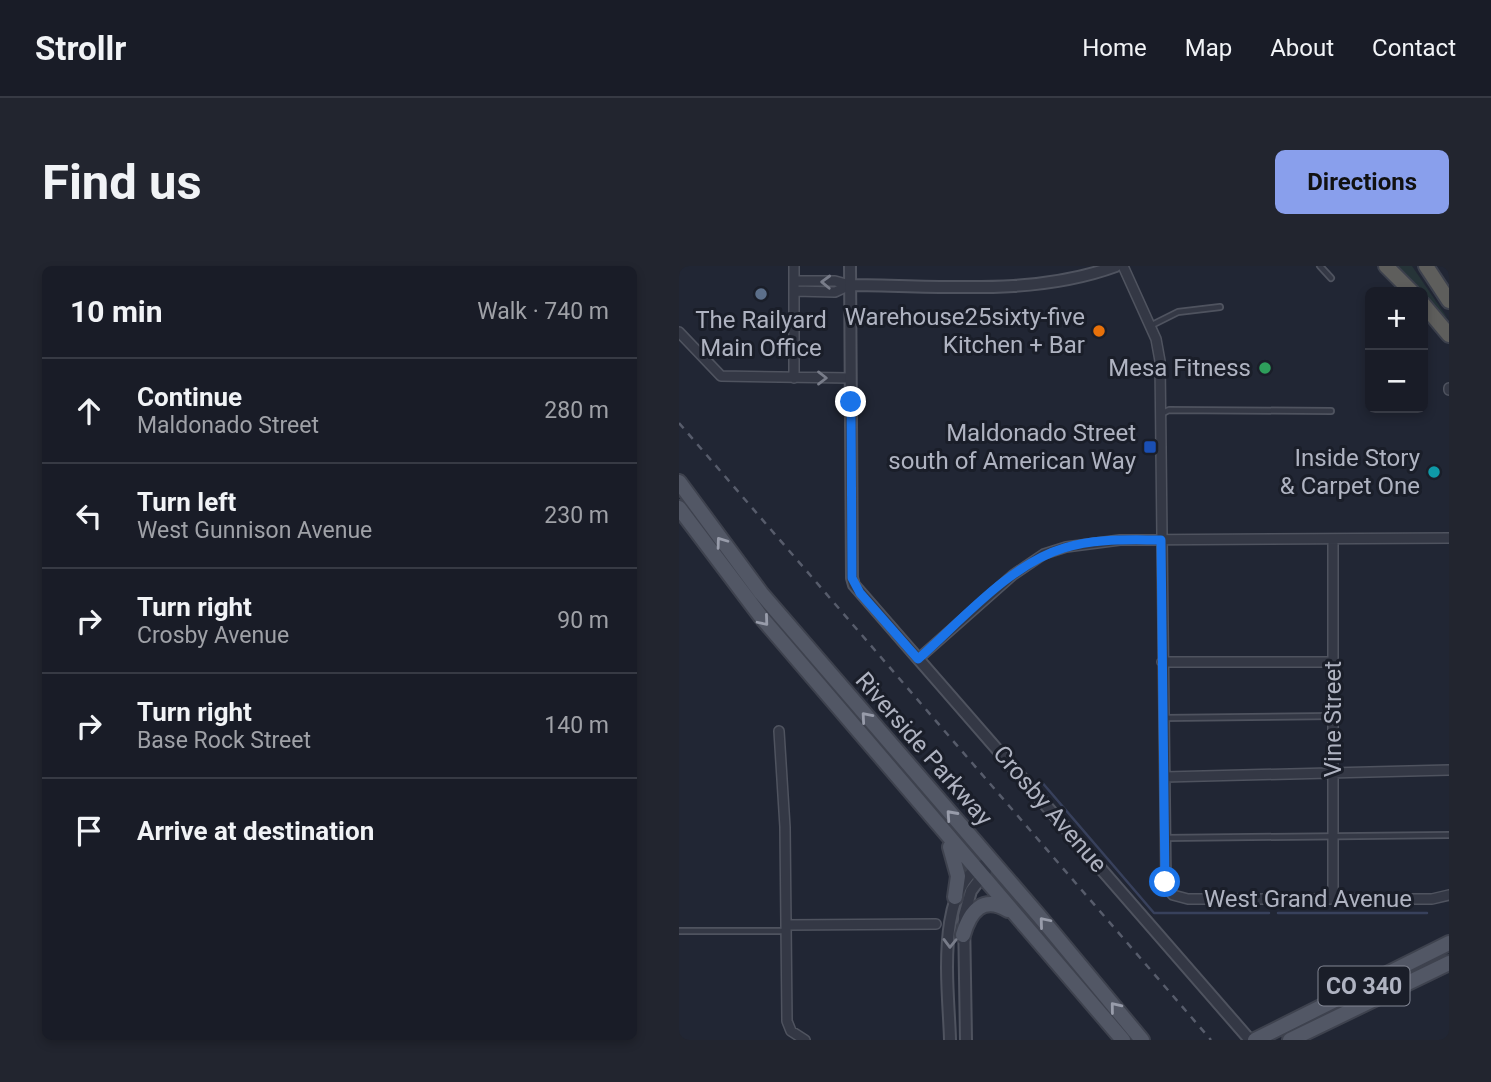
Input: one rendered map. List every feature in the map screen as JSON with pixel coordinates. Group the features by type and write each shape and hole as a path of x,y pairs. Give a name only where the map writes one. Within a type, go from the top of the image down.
{"highway":[{"path":"1386,266 1407,287"},
{"path":"1426,266 1449,301"},
{"path":"1428,310 1449,335"}],"main road":[{"name":"Riverside Parkway","path":"679,482 761,593 1142,1040"},
{"name":"Riverside Parkway","path":"679,508 762,618 1123,1040"},
{"path":"939,827 957,863 955,897"},
{"path":"963,935 969,916 982,905 997,905 1011,912"},
{"name":"CO 340","path":"1252,1040 1449,943"},
{"name":"CO 340","path":"1290,1040 1449,963"}],"street":[{"path":"794,266 794,378"},
{"path":"679,332 721,376 850,378 850,266"},
{"path":"795,286 835,292 850,285 1037,285 1075,279 1115,266"},
{"path":"1123,266 1151,325 1160,361 1164,838"},
{"name":"Crosby Avenue","path":"850,378 852,578 860,593 1252,1040"},
{"path":"918,659 1013,575 1044,554 1095,542 1449,538"},
{"name":"Vine Street","path":"1333,540 1333,899"},
{"path":"1162,662 1333,662"},
{"path":"779,731 787,1021 798,1039"},
{"path":"1165,777 1334,775 1449,770"},
{"name":"West Grand Avenue","path":"1164,838 1165,882 1169,891 1188,900 1432,899 1449,895"},
{"path":"950,1040 950,928 955,897 992,861"},
{"path":"966,1040 963,935 967,899 978,873"},
{"path":"786,928 936,924"}],"lane":[{"path":"1320,266 1331,278"},
{"path":"1151,325 1178,312 1220,307"},
{"path":"1160,415 1169,410 1331,411"},
{"path":"1163,718 1333,716"},
{"path":"1164,838 1449,835"},
{"path":"679,931 786,928"}],"shaded area":[{"path":"1395,266 1412,266 1426,287 1416,287"},
{"path":"1428,290 1448,319 1428,299"}],"waterway":[{"path":"1040,780 1154,913 1269,913"},
{"path":"1278,913 1427,913"}],"railway":[{"path":"679,423 1211,1040"}],"place":[{"name":"The Railyard Main Office","path":"761,294"},
{"name":"Warehouse25sixty-five Kitchen + Bar","path":"1099,331"},
{"name":"Mesa Fitness","path":"1265,368"},
{"name":"Maldonado Street south of American Way","path":"1150,447"},
{"name":"Inside Story & Carpet One","path":"1434,472"}],"route":[{"path":"851,402 852,578 860,593 918,659 1013,575 1044,554 1095,542 1161,540 1165,882"}]}
